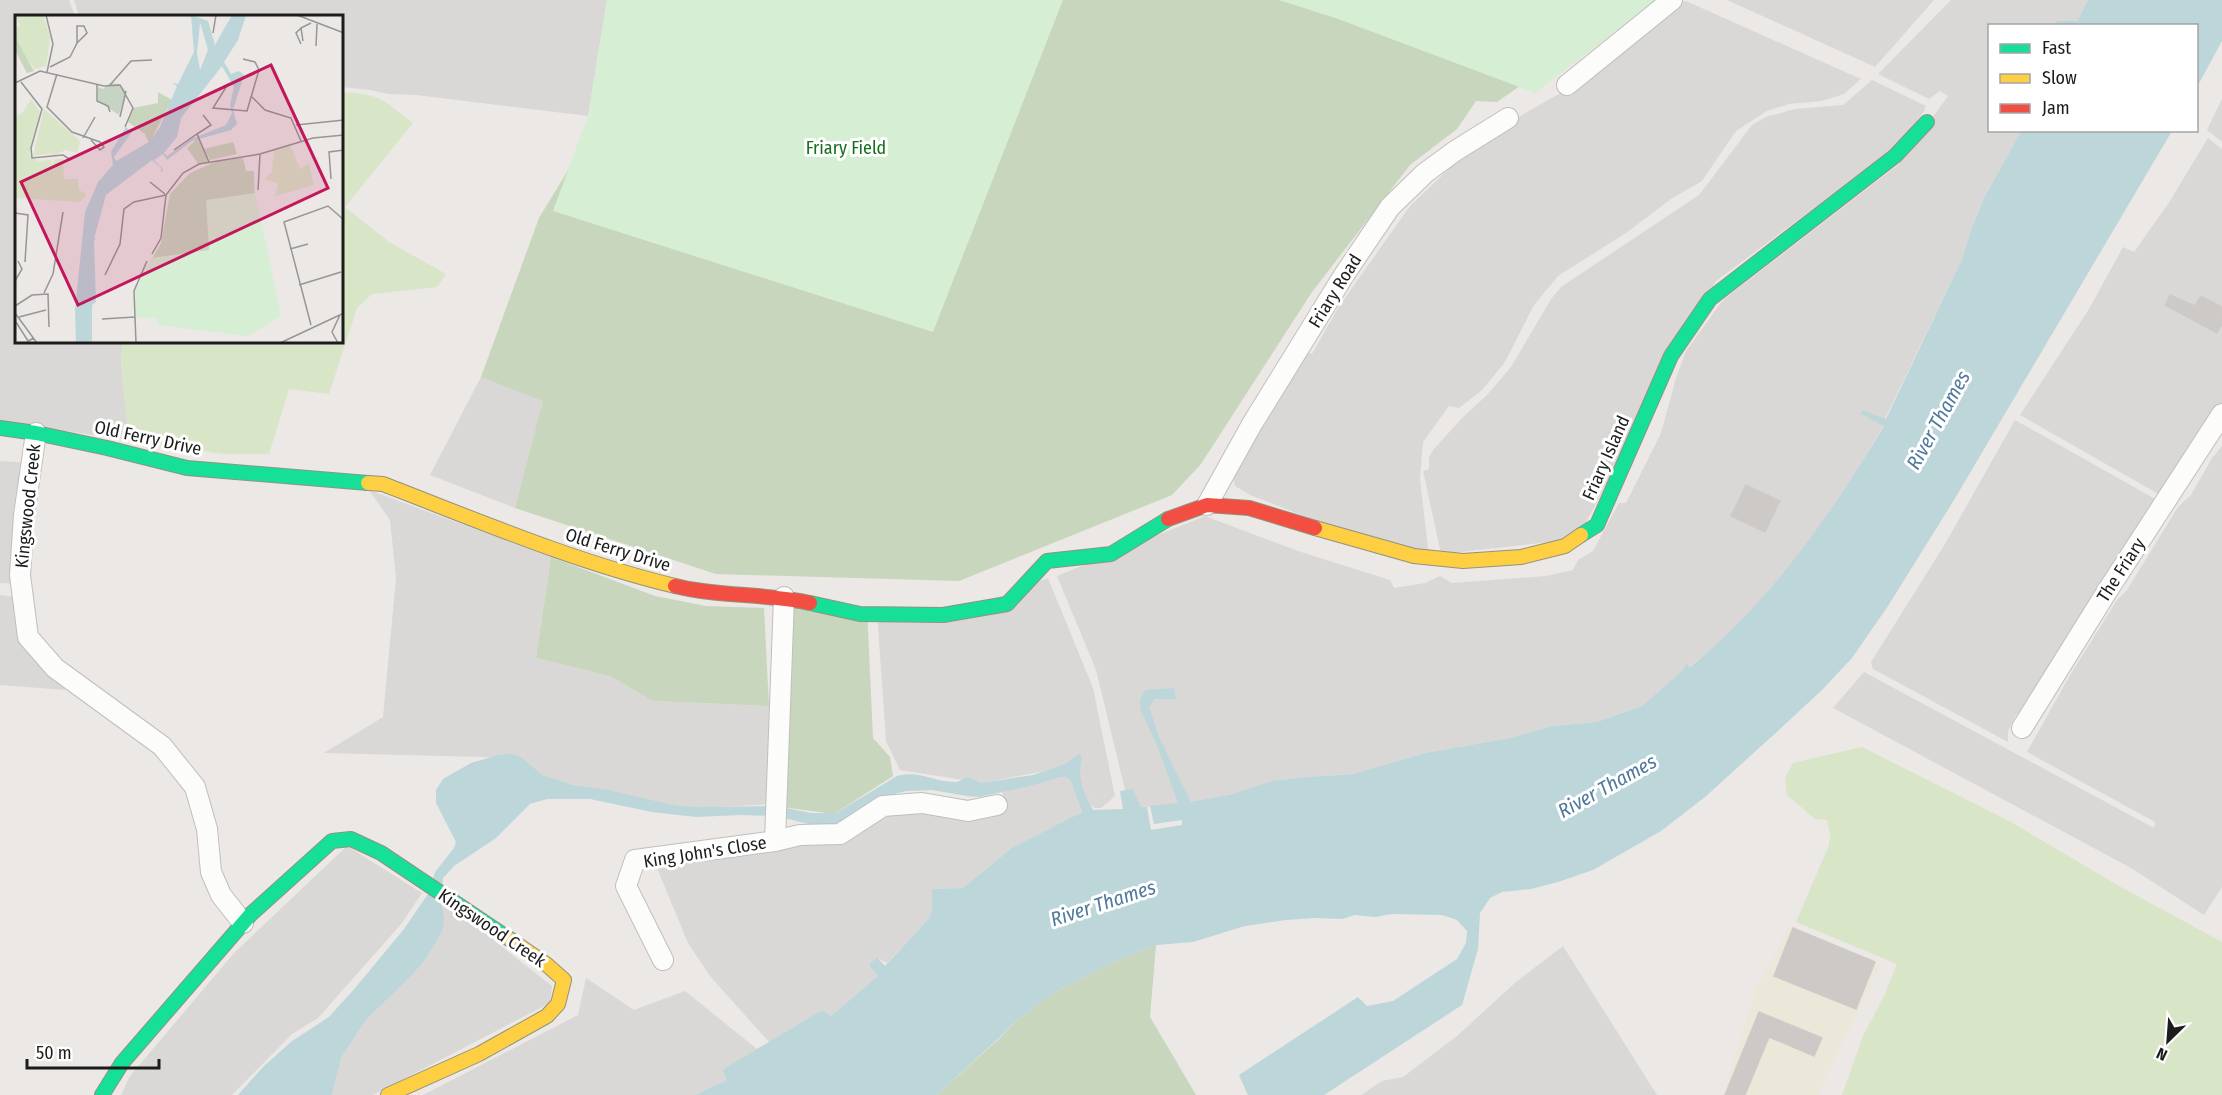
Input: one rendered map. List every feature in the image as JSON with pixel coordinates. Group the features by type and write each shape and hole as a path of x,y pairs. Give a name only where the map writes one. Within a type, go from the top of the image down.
{"street":[{"path":"1567,85 1672,0"},
{"name":"Friary Road","path":"1207,505 1252,424 1344,275 1390,207 1425,173 1508,118"},
{"name":"Friary Island","path":"1207,505 1249,508 1414,556 1463,561 1521,557 1565,546 1597,525 1671,356 1710,299 1895,156 1927,122"},
{"name":"The Friary","path":"2022,728 2222,414"},
{"name":"Old Ferry Drive","path":"0,428 107,448 187,468 383,484 519,537 629,575 691,590 784,597 860,614 943,615 1007,604 1047,561 1111,554 1167,519 1207,505"},
{"name":"Kingswood Creek","path":"36,433 24,515 20,575 28,637 55,668 162,746 195,787 207,829 212,872 221,895 243,923"},
{"name":"King John's Close","path":"775,841 784,597"},
{"name":"King John's Close","path":"663,960 626,886 635,860 775,841 800,835 840,834 883,806 922,802 968,811 997,805"},
{"name":"Kingswood Creek","path":"102,1095 122,1063 243,923 332,841 351,839 381,853 546,964 564,980 556,1008 533,1025 388,1095"}],"shaded area":[{"path":"0,0 69,0 75,15 15,15 15,344 123,344 121,363 129,440 0,422"},
{"path":"74,0 607,0 588,116 344,87 344,15 79,15"},
{"path":"1727,0 1934,0 1875,67"},
{"path":"1951,0 2088,0 2077,21 2058,21 2056,24 1988,24 1988,132 2020,132 1984,198 1962,259 1885,419 1862,410 1861,414 1884,425 1846,489 1801,553 1775,585 1722,641 1689,667 1686,665 1642,706 1597,722 1552,726 1510,738 1425,753 1353,774 1307,777 1191,803 1147,807 1129,806 1096,670 1057,576 1205,516 1301,552 1390,580 1394,588 1425,583 1440,576 1452,583 1546,576 1573,570 1578,560 1593,551 1619,503 1626,503 1661,433 1686,351 1723,300 1898,165 1948,96 1940,91 1929,99 1878,74"},
{"path":"1686,1 1861,79 1844,94 1822,101 1789,104 1767,111 1736,131 1702,181 1671,199 1626,233 1558,276 1534,305 1505,362 1482,390 1459,408 1449,406 1423,442 1420,479 1430,565 1250,495 1235,486 1233,478 1235,470 1267,420 1253,410 1293,347 1312,354 1338,308 1410,206 1472,147 1506,124 1580,82 1668,5"},
{"path":"1872,80 1926,106 1923,113 1896,147 1716,281 1577,539 1441,554 1423,471 1429,469 1429,458 1433,450 1511,367 1551,299 1561,287 1699,195 1752,125 1766,117 1795,109 1843,105"},
{"path":"2222,99 2222,142 2207,130"},
{"path":"2208,138 2222,149 2222,405 2160,495 2020,415 2089,309 2123,247 2134,252 2168,204"},
{"path":"481,377 544,400 515,508 430,475"},
{"path":"2015,420 2157,500 2022,710 2016,715 2008,731 2008,742 1873,669 1871,662 1945,544"},
{"path":"2222,446 2222,887 2204,915 2131,868 1833,708 1864,672 2154,828 2155,822 2027,752 2069,677 2117,600 2127,590 2178,507 2191,495 2212,458"},
{"path":"0,461 32,463 23,584 0,583"},
{"path":"369,490 551,557 536,658 610,676 653,701 769,706 772,804 684,809 543,778 520,758 324,753 383,717 396,578 390,520"},
{"path":"1048,578 1093,688 1115,796 1101,808 1095,808 1091,805 1071,766 982,783 900,770 886,741 877,612 940,620"},
{"path":"0,595 23,598 35,644 65,690 0,685"},
{"path":"1066,777 1071,782 1082,812 1013,847 963,888 932,889 932,910 928,919 887,963 877,958 869,965 878,976 831,1016 822,1010 769,1042 710,976 688,943 657,868 776,847 914,805 1005,804 1002,790 1034,785"},
{"path":"347,846 422,893 402,923 318,1018 292,1034 232,1095 121,1095 130,1076 234,953"},
{"path":"441,899 552,986 550,1003 373,1095 332,1095 341,1058 366,1020 423,963 436,943"},
{"path":"1789,928 1880,965 1818,1095 1723,1095 1756,988"},
{"path":"1563,946 1657,1095 1361,1095 1382,1081 1403,1077 1457,1036 1516,982"},
{"path":"586,978 634,1010 685,991 757,1049 725,1068 727,1080 695,1095 423,1095 578,1015"}],"green space":[{"name":"Friary Field","path":"607,0 1063,0 933,332 553,211 588,116"},
{"path":"1027,0 1457,0 1580,44 1497,102 1476,101 1457,129 1410,165 1312,292 1201,464 1172,495 959,581 716,574 515,508 543,401 481,377 539,218 592,131"},
{"path":"1279,0 1656,0 1535,93 1338,19"},
{"path":"344,92 365,94 381,100 413,123 345,207 389,242 446,274 437,287 372,294 357,308 329,394 289,389 269,454 223,454 129,440 121,363 123,344 344,344"},
{"path":"551,557 655,596 706,606 764,608 769,706 653,701 610,676 536,658"},
{"path":"777,606 867,609 873,738 890,757 893,776 834,814 782,807"},
{"path":"1862,747 2011,822 2119,886 2222,942 2222,1095 1842,1095 1863,1036 1885,994 1897,964 1796,922 1829,845 1830,834 1827,820 1815,819 1787,795 1785,778 1793,763"},
{"path":"1156,945 1150,1017 1196,1095 937,1095 1017,1020 1055,992 1113,962"}],"water":[{"path":"2088,0 2222,0 2222,41 2198,85 2198,24 2056,24 2057,21 2077,21"},
{"name":"River Thames","path":"2020,132 2171,132 1954,500 1888,606 1852,658 1822,690 1705,797 1661,831 1593,870 1531,889 1502,892 1490,898 1480,913 1478,949 1462,1005 1324,1095 1248,1095 1239,1075 1358,997 1367,1006 1393,1001 1457,959 1466,943 1467,931 1457,920 1442,915 1392,914 1375,917 1355,915 1342,919 1286,920 1245,926 1193,942 1156,945 1113,962 1055,992 1017,1020 937,1095 695,1095 727,1080 723,1071 725,1068 822,1010 831,1016 878,976 869,965 877,957 885,966 928,919 932,910 932,889 963,888 1013,847 1082,812 1071,782 1066,777 1061,777 979,797 932,790 906,791 890,795 840,825 821,827 776,816 696,817 652,812 590,799 547,799 530,804 496,838 454,866 443,878 441,899 444,919 443,928 436,943 423,963 366,1020 341,1058 332,1095 238,1095 263,1067 292,1041 329,1017 404,929 430,891 435,872 454,848 456,842 436,803 436,790 443,779 471,763 498,755 511,754 521,757 542,775 573,785 608,790 677,806 776,806 811,813 836,813 897,776 913,774 956,782 967,777 981,783 1033,775 1065,764 1079,754 1082,757 1080,772 1082,785 1093,810 1123,809 1120,791 1133,789 1141,807 1147,807 1151,830 1182,825 1182,820 1154,824 1150,806 1178,803 1158,748 1141,711 1140,702 1146,690 1174,688 1176,699 1155,699 1149,707 1159,737 1191,802 1232,794 1273,781 1353,774 1425,753 1510,738 1552,726 1597,722 1642,706 1683,670 1686,664 1690,667 1747,614 1798,555 1821,524 1884,426 1861,414 1862,410 1886,419 1962,259 1984,198"}],"building":[{"path":"2170,295 2195,306 2201,296 2222,307 2222,324 2217,333 2165,305"},
{"path":"1746,485 1780,501 1765,532 1731,516"},
{"path":"1793,928 1875,962 1856,1009 1774,976"},
{"path":"1759,1012 1822,1038 1814,1056 1769,1037 1745,1095 1725,1095"}],"traffic: fast":[{"path":"1581,535 1597,525 1671,356 1710,299 1895,156 1927,122"},
{"path":"0,428 107,448 187,468 368,483"},
{"path":"810,603 860,614 943,615 1007,604 1047,561 1111,554 1168,519"},
{"path":"102,1095 122,1063 251,914 332,841 351,839 381,853 511,940"}],"traffic: slow":[{"path":"368,483 383,484 564,553 675,586"},
{"path":"1315,528 1414,556 1463,561 1521,557 1565,546 1581,535"},
{"path":"388,1095 479,1054 547,1016 558,1004 564,980 546,964 511,940"}],"traffic: jam":[{"path":"1168,519 1207,505 1249,508 1315,528"},
{"path":"675,586 708,592 810,603"}]}
